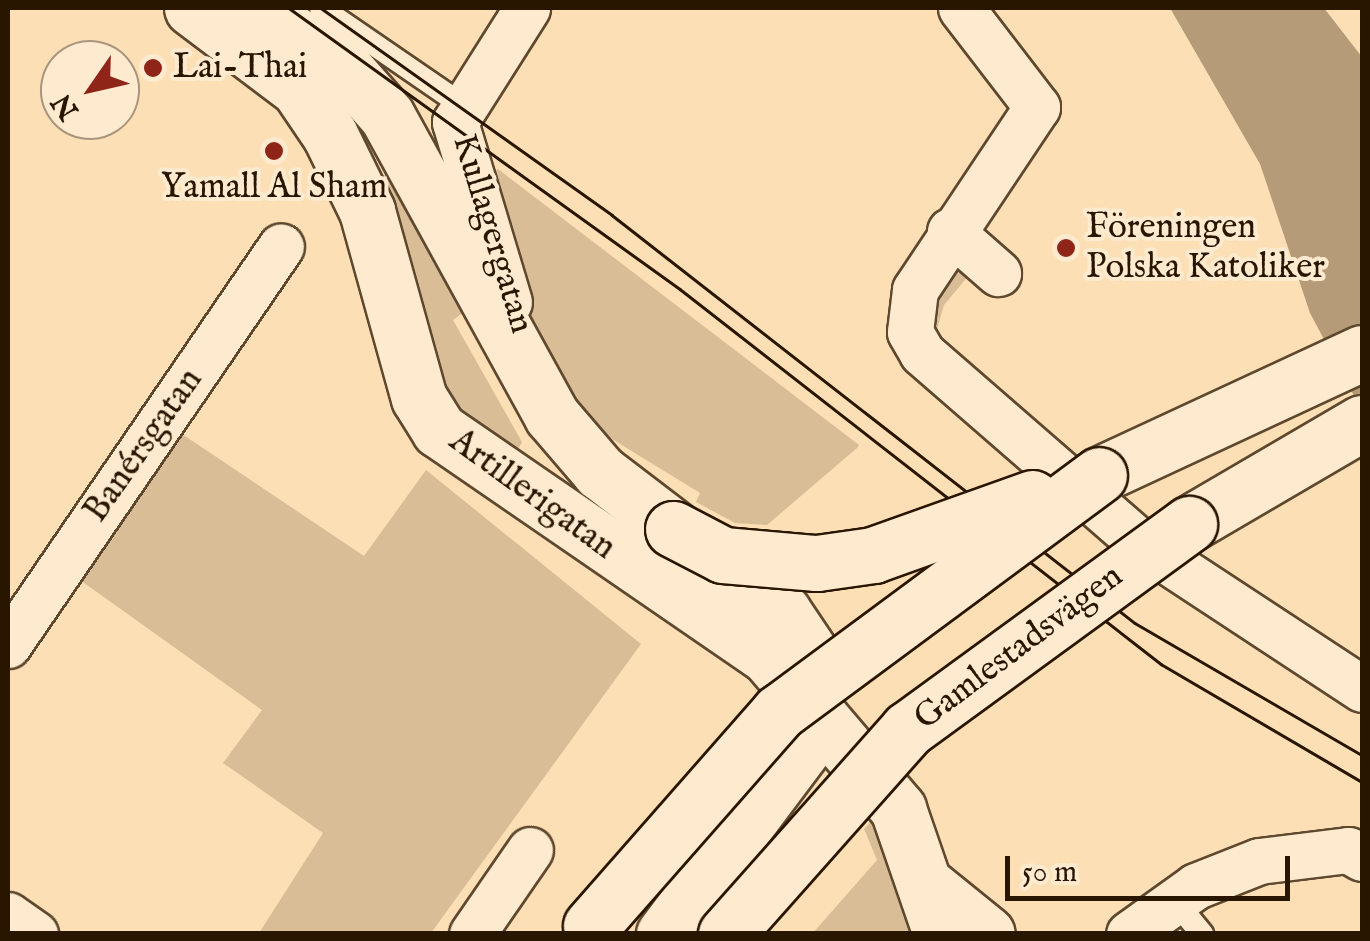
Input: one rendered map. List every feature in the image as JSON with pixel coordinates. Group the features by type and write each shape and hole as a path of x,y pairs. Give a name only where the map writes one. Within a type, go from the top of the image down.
{"main road":[{"name":"Artillerigatan","path":"192,8 299,89 330,134 367,210 418,398 439,430 768,656 898,808 936,911"},
{"name":"Artillerigatan","path":"254,8 444,126 552,416 600,472 784,612 824,673"},
{"path":"589,930 779,712 824,673 1100,476 1362,353"},
{"name":"Gamlestadsvägen","path":"693,921 808,833 922,718 1190,524 1362,423"},
{"name":"Artillerigatan","path":"672,529 752,560 851,560 1100,476"},
{"name":"Gamlestadsvägen","path":"693,921 806,753 820,726 824,673"},
{"path":"936,911 987,934"}],"street":[{"path":"218,8 312,75 382,146 444,126"},
{"name":"Kullagergatan","path":"444,126 527,8"},
{"path":"961,8 1036,108 950,230 909,312 922,353 1143,545 1362,689"},
{"path":"950,230 998,273"},
{"name":"Banérsgatan","path":"8,645 282,246"},
{"path":"472,934 530,850"},
{"path":"1159,925 1260,861 1348,850 1362,858"},
{"path":"8,914 35,934"}],"lane":[{"path":"321,8 444,126"}],"shaded area":[{"path":"1170,8 1324,8 1362,57 1362,411 1310,313 1260,164"},
{"path":"498,169 859,445 857,448 767,525 735,523 696,502 700,493 594,428 541,361 485,178"},
{"path":"377,175 408,176 465,311 453,320 522,442 511,462 466,427 436,374 403,237"},
{"path":"954,258 969,275 944,305 935,336 936,283"},
{"path":"182,434 364,556 426,470 641,644 431,933 259,933 323,833 223,763 262,710 80,580"},
{"path":"877,815 913,933 812,934 877,860 864,829"}],"tram line":[{"path":"289,8 680,289 1161,664 1362,782"},
{"path":"321,8 612,215 1135,623 1362,755"}],"place":[{"name":"Lai-Thai","path":"153,68"},
{"name":"Yamall Al Sham","path":"274,151"},
{"name":"Föreningen Polska Katoliker","path":"1066,248"}]}
